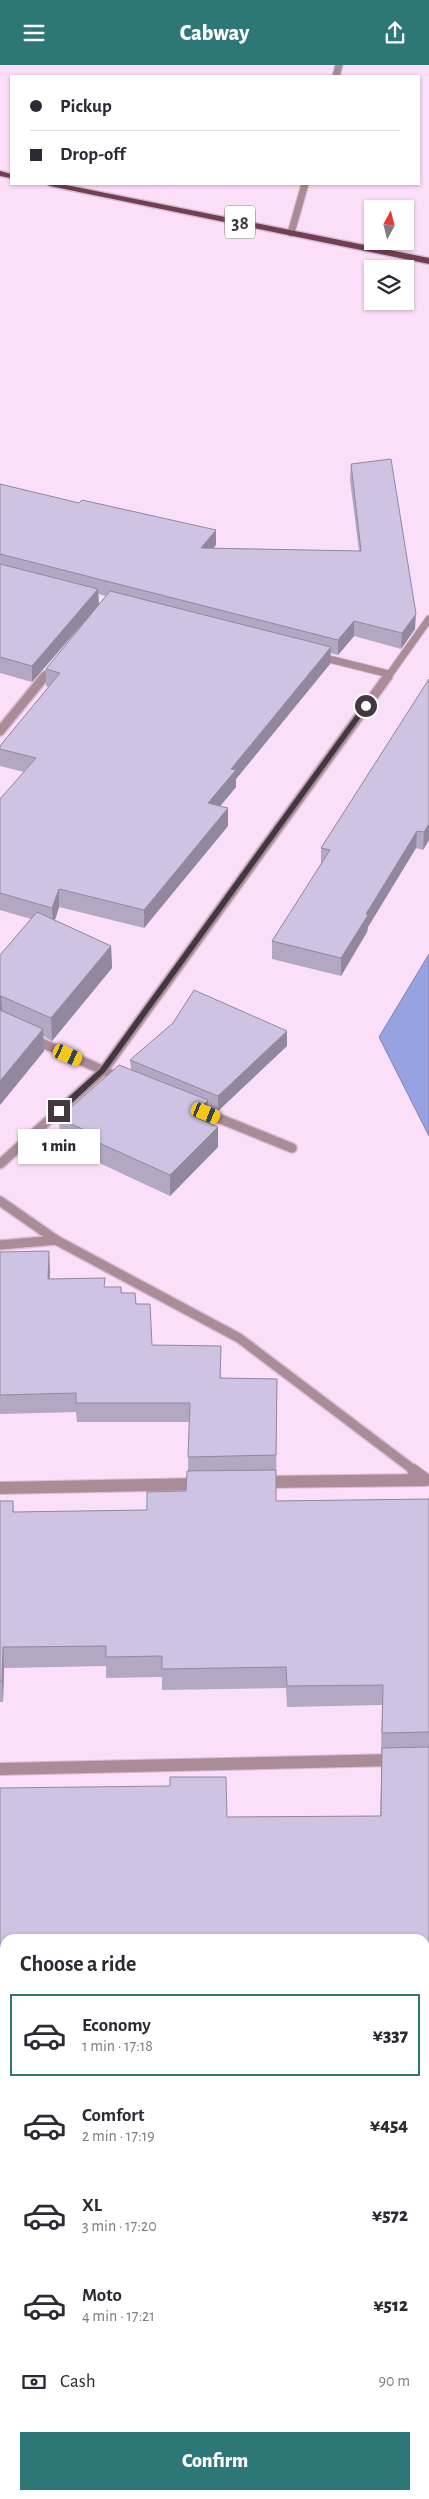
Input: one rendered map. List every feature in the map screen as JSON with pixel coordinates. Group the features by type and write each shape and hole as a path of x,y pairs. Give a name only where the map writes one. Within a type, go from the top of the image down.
{"main road":[{"name":"38","path":"55,185 429,261"}],"street":[{"path":"291,233 305,185"},
{"path":"0,1164 103,1071 429,619"},
{"path":"304,653 389,674"},
{"path":"0,731 63,655"},
{"path":"26,1036 121,1078"},
{"path":"184,1104 292,1148"},
{"path":"0,1201 56,1240 239,1338 427,1481"},
{"path":"0,1245 56,1240"},
{"path":"247,1483 427,1481"},
{"path":"0,1488 208,1483"},
{"path":"0,1769 409,1760"}],"water":[{"path":"429,954 429,1136 379,1037"}],"building":[{"path":"391,459 416,614 402,633 354,621 338,640 0,554 0,484 79,503 82,500 216,530 201,548 361,551 351,464"},
{"path":"0,564 98,589 32,666 0,657"},
{"path":"110,591 331,647 231,769 236,770 208,803 228,808 144,910 59,889 52,908 0,893 0,799 36,758 0,749 0,746 60,673 46,669"},
{"path":"429,679 429,824 424,832 417,831 341,958 272,941 330,850 321,848"},
{"path":"37,912 111,946 51,1018 0,996 0,955"},
{"path":"194,990 287,1031 218,1096 130,1060 173,1023"},
{"path":"0,1010 43,1029 0,1081"},
{"path":"119,1065 208,1100 199,1109 201,1110 195,1117 218,1127 170,1175 95,1141 99,1137 59,1118"},
{"path":"49,1251 48,1279 105,1278 104,1287 121,1287 121,1293 135,1293 136,1304 150,1304 152,1345 221,1346 220,1378 277,1379 276,1455 188,1457 190,1403 76,1403 76,1393 0,1395 0,1252"},
{"path":"276,1470 276,1501 429,1499 429,1732 382,1733 383,1685 287,1686 286,1667 162,1669 162,1656 106,1657 106,1646 3,1647 2,1681 0,1681 0,1501 13,1501 13,1512 147,1510 147,1492 186,1491 187,1471"},
{"path":"429,1747 429,1934 0,1934 0,1788 170,1786 170,1777 226,1777 227,1817 381,1816 382,1748"}],"route":[{"path":"59,1111 103,1071 366,706"}]}
